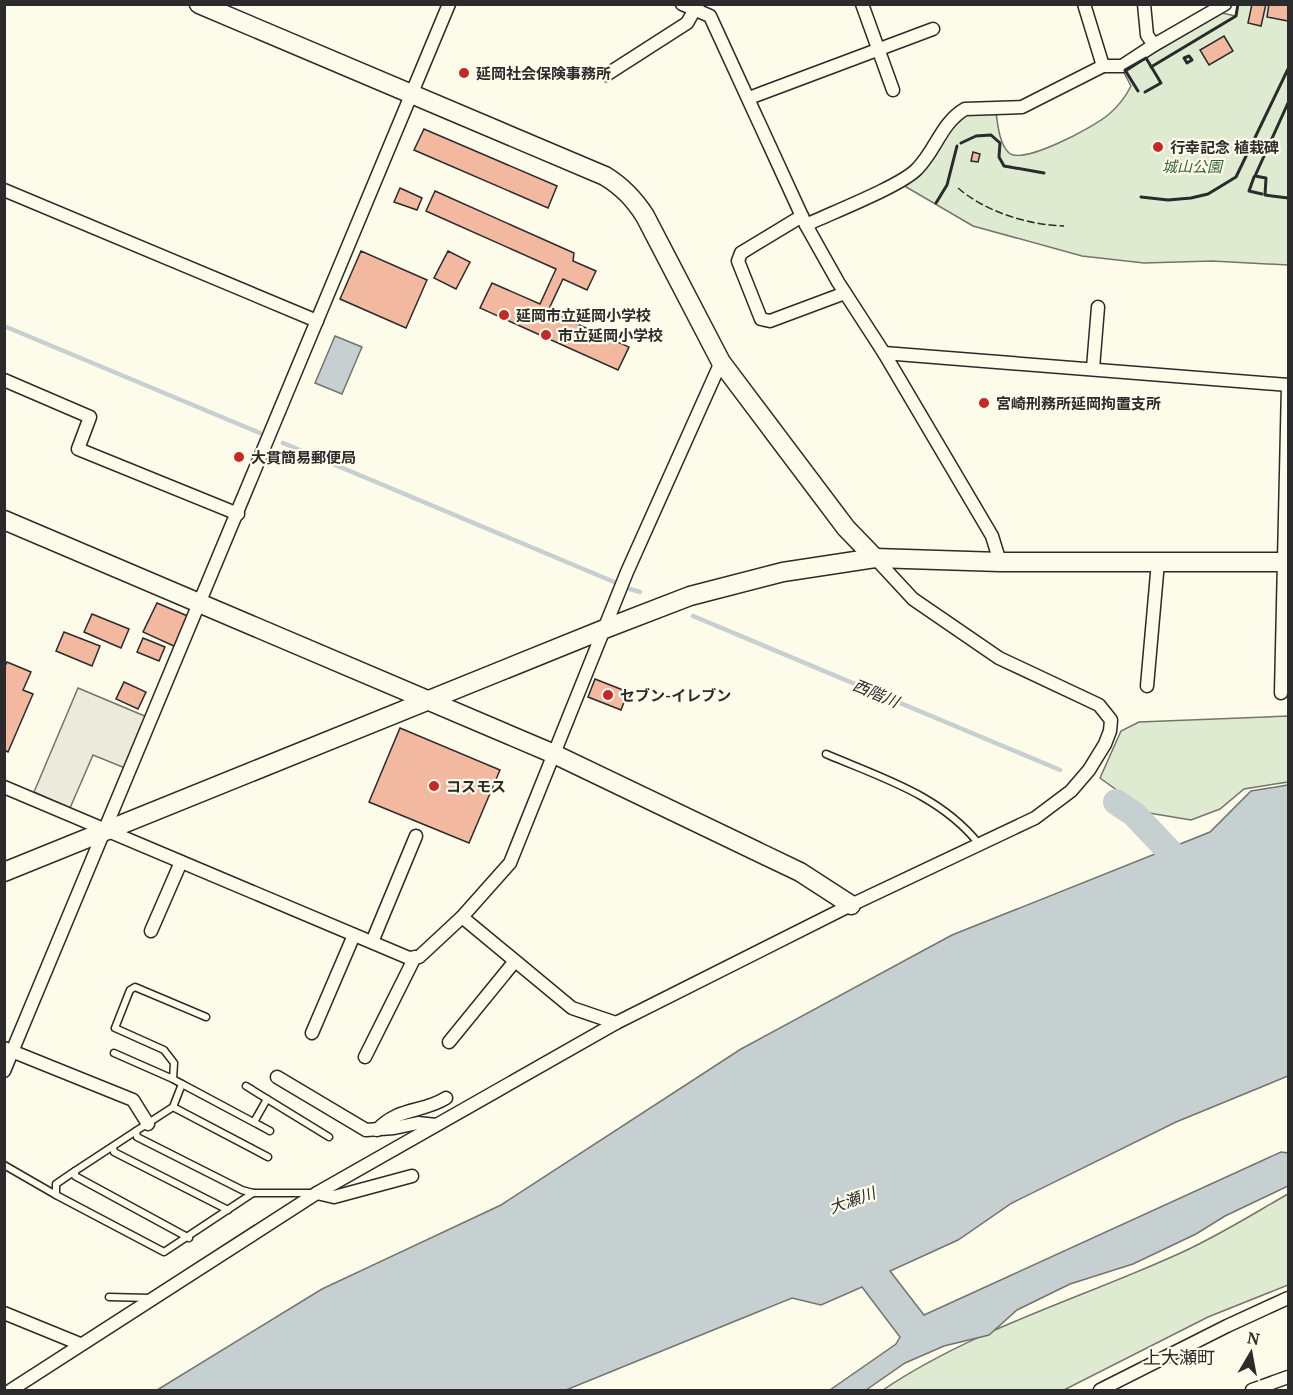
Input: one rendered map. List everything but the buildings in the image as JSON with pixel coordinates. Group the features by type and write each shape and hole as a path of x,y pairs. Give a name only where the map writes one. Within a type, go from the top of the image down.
{"street":[{"path":"11,1390 317,1193 616,1023 851,905 1035,818 1071,791 1105,744 1110,731 1111,720 1099,705 999,658 913,599 846,528 721,362 645,216 635,200 620,185 605,176 199,4"},
{"path":"4,1071 9,1050 106,830 449,4"},
{"path":"682,4 697,7 710,16 804,220 992,536 1000,562"},
{"path":"862,4 893,90"},
{"path":"1084,4 1103,66"},
{"path":"845,292 770,321 761,319 738,261 741,253 804,220 917,170 933,150 945,126 964,109 1022,107 1103,66 1122,66 1226,4"},
{"path":"1145,5 1147,35 1154,45"},
{"path":"606,75 687,23 697,7"},
{"path":"749,98 933,29"},
{"path":"4,190 317,321"},
{"path":"1093,368 1098,307"},
{"path":"884,352 1288,385 1287,562 1281,693"},
{"path":"4,787 410,958 419,957 462,917 510,863 607,628 627,572 721,362"},
{"path":"4,380 90,417 78,448 238,514"},
{"path":"4,520 554,754 800,872 851,905"},
{"path":"4,872 690,596 783,572 875,558 1000,562 1287,562"},
{"path":"1147,686 1158,562"},
{"path":"372,942 416,836"},
{"path":"151,931 181,861"},
{"path":"462,917 572,1008 616,1023"},
{"path":"312,1033 354,935"},
{"path":"365,1057 415,957"},
{"path":"449,1042 515,961"},
{"path":"9,1050 133,1100 148,1124"},
{"path":"277,1077 366,1130 418,1123 436,1125"},
{"path":"377,1130 388,1119 411,1109 432,1107 446,1098"},
{"path":"317,1193 334,1197 412,1176"},
{"path":"1102,1390 1288,1298"},
{"path":"1273,1305 1288,1308"},
{"path":"4,1313 80,1344"},
{"path":"1252,1390 1288,1377"}],"lane":[{"path":"826,754 908,789 949,812 980,844"},
{"path":"173,1079 174,1063 164,1050 115,1028 130,990 135,987 206,1017"},
{"path":"114,1053 173,1079 270,1131"},
{"path":"56,1194 56,1184 173,1107 183,1084"},
{"path":"246,1086 329,1137"},
{"path":"254,1122 267,1099"},
{"path":"173,1107 268,1157"},
{"path":"136,1131 137,1137 253,1193 317,1193"},
{"path":"113,1147 114,1152 228,1210"},
{"path":"4,1165 164,1252 189,1238 253,1193"},
{"path":"75,1171 75,1176 189,1238"},
{"path":"109,1297 154,1298"}],"green space":[{"name":"城山公園","path":"1238,5 1288,5 1288,265 1212,261 1144,263 1082,256 973,226 901,184 949,124 968,111 996,113 1003,143 1008,152 1015,155 1042,150 1089,128 1108,115 1121,102 1131,86 1123,71 1222,13 1236,16"},
{"path":"1288,716 1288,782 1244,789 1220,809 1191,820 1149,813 1100,778 1121,731 1139,722"},
{"path":"1288,1194 1288,1285 1208,1317 1064,1390 883,1390 917,1369 989,1333 1139,1271 1219,1234"}],"shaded area":[{"path":"78,688 147,717 125,768 93,755 70,808 34,792"}],"water":[{"path":"335,336 362,347 342,394 315,383"},
{"name":"大瀬川","path":"1288,785 1288,1076 1176,1122 1012,1203 958,1240 890,1271 924,1315 1281,1152 1288,1153 1288,1186 1133,1264 1070,1284 1017,1310 989,1335 944,1346 905,1363 866,1390 830,1390 896,1344 900,1337 862,1287 821,1305 792,1298 566,1390 157,1390 322,1289 501,1205 741,1049 952,935 1210,832 1251,791"}],"waterway":[{"path":"4,326 260,433"},
{"path":"283,443 619,584"},
{"path":"630,589 640,592"},
{"name":"西階川","path":"693,616 1060,770"},
{"name":"西階川","path":"1116,802 1134,814 1191,874"}],"fence":[{"path":"958,188 981,204 1008,216 1036,223 1064,226"}],"wall":[{"path":"1151,67 1236,16 1238,4"},
{"path":"1189,56 1192,60 1187,63 1184,58 1189,56"},
{"path":"1138,91 1125,70 1146,58 1161,83 1145,92"},
{"path":"1141,197 1168,200 1191,198 1208,194 1236,177 1288,69"},
{"path":"1288,103 1255,176 1266,178 1265,195 1288,198"},
{"path":"961,143 976,136 991,135 1000,143 999,157 1004,166 1044,173"},
{"path":"936,203 947,185 957,146"},
{"path":"1254,177 1249,191 1262,194"}],"place":[{"name":"延岡社会保険事務所","path":"464,73"},
{"name":"行幸記念 植栽碑","path":"1158,147"},
{"name":"延岡市立延岡小学校","path":"504,315"},
{"name":"市立延岡小学校","path":"546,335"},
{"name":"宮崎刑務所延岡拘置支所","path":"984,403"},
{"name":"大貫簡易郵便局","path":"239,457"},
{"name":"セブン-イレブン","path":"608,695"},
{"name":"コスモス","path":"434,786"}],"district":[{"name":"上大瀬町","path":"1179,1357"}]}
